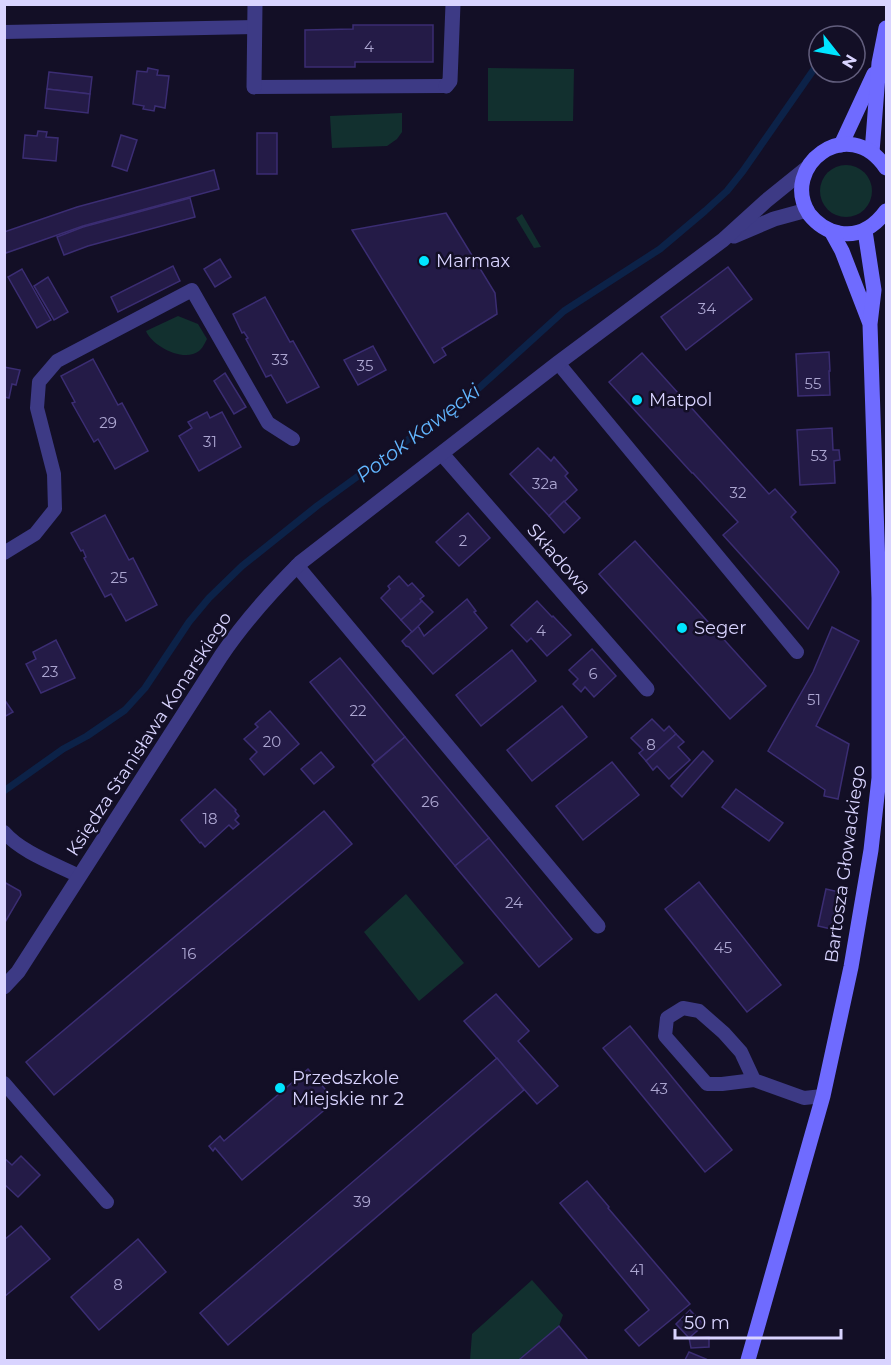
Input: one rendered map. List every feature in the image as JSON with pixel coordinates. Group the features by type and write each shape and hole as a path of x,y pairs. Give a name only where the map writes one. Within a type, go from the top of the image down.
{"street":[{"path":"254,87 255,4"},
{"path":"446,86 450,81 453,4"},
{"path":"872,152 879,63 886,28"},
{"path":"841,145 879,63"},
{"path":"885,216 865,231 842,234 821,226 813,219 802,196 803,181 808,167 822,152 841,145 862,147 872,152 886,168"},
{"name":"Księdza Stanisława Konarskiego","path":"4,987 18,972 227,646 264,600 297,566 558,363 723,240 808,167"},
{"name":"Księdza Stanisława Konarskiego","path":"723,240 774,219 807,210"},
{"name":"Bartosza Głowackiego","path":"831,231 842,250 870,324"},
{"name":"Bartosza Głowackiego","path":"748,1360 823,1096 851,967 871,850 879,778 879,598 870,324 874,291 865,231"},
{"name":"Składowa","path":"441,454 647,689"},
{"path":"297,566 598,926"}],"lane":[{"path":"4,32 255,27"},
{"path":"254,87 446,86"},
{"path":"4,553 35,534 55,509 54,474 37,408 39,382 57,361 192,290 268,423 293,439"},
{"path":"558,363 797,652"},
{"path":"4,832 10,839 29,851 79,876"},
{"path":"754,1080 741,1052 699,1011 683,1008 667,1018 665,1035 707,1084 754,1080 804,1098 823,1096"},
{"path":"4,1083 107,1202"}],"green space":[{"path":"488,68 574,69 573,121 488,121"},
{"path":"402,113 402,132 387,146 332,148 330,116"},
{"path":"841,165 851,165 865,172 872,191 865,210 851,217 841,217 831,213 824,206 820,196 820,186 824,176 831,169"},
{"path":"522,214 541,247 534,248 516,218"},
{"path":"178,316 198,324 207,339 200,350 193,354 177,354 169,351 149,337 146,331"},
{"path":"406,894 464,963 419,1001 364,932"},
{"path":"532,1280 563,1315 559,1326 520,1358 521,1360 470,1360 472,1334"}],"building":[{"path":"353,25 433,25 433,62 355,62 355,67 305,67 305,30 353,29"},
{"path":"148,68 158,70 157,75 169,76 165,108 155,106 154,111 133,104 137,71 147,72"},
{"path":"49,72 92,77 90,94 47,89"},
{"path":"47,89 90,94 88,113 45,108"},
{"path":"38,131 47,132 46,137 58,138 56,161 23,158 25,135 37,136"},
{"path":"257,133 277,133 277,174 257,174"},
{"path":"121,135 137,140 127,171 112,166"},
{"path":"214,170 219,189 83,226 6,253 4,248 4,232 77,207"},
{"path":"190,198 195,217 88,246 64,255 57,237 83,227"},
{"name":"Marmax","path":"446,213 495,293 497,314 442,348 446,355 434,363 352,230"},
{"path":"220,259 231,277 215,287 204,269"},
{"path":"173,266 180,281 118,312 111,297"},
{"path":"728,267 752,299 686,350 661,317"},
{"path":"22,269 51,320 37,328 8,277"},
{"path":"48,277 68,312 54,320 34,286"},
{"path":"265,297 319,387 287,403 271,375 266,377 246,339 248,338 244,332 242,333 233,314"},
{"path":"373,346 386,370 358,385 344,360"},
{"path":"829,352 830,395 798,396 796,354"},
{"path":"642,353 769,494 775,489 796,512 791,517 839,572 808,629 723,535 738,522 609,382"},
{"path":"93,359 118,405 122,403 148,451 115,469 98,439 94,442 72,403 75,402 61,376"},
{"path":"4,367 20,370 16,385 12,384 9,398 4,397"},
{"path":"225,373 246,407 234,414 214,381"},
{"path":"207,412 210,418 222,412 241,447 199,471 179,436 192,428 188,422"},
{"path":"832,428 833,450 839,450 840,460 834,461 835,483 800,485 797,430"},
{"path":"538,448 551,461 554,457 568,473 565,476 577,490 549,516 510,474"},
{"path":"564,501 580,518 564,533 549,516"},
{"path":"468,513 490,538 459,566 436,542"},
{"path":"105,515 129,560 133,558 157,605 126,621 111,594 105,597 84,558 86,557 83,550 81,551 71,533"},
{"path":"635,541 766,686 730,719 599,574"},
{"path":"399,576 408,586 412,583 424,596 420,599 422,601 401,620 381,598 390,589 388,586"},
{"path":"467,599 487,628 433,674 402,641 418,626 424,636"},
{"path":"422,601 433,612 412,632 401,620"},
{"path":"537,601 571,635 547,656 531,638 527,642 511,625"},
{"path":"832,627 859,641 816,726 849,744 838,799 824,796 825,790 768,751 813,672"},
{"path":"56,640 75,678 41,693 26,664 36,659 33,652"},
{"path":"592,649 616,676 594,697 585,687 581,692 573,684 578,679 569,670"},
{"path":"512,650 536,681 481,726 456,695"},
{"path":"340,658 405,737 375,762 310,682"},
{"path":"4,699 13,712 4,717"},
{"path":"562,706 587,737 532,781 507,750"},
{"path":"270,711 299,744 264,775 250,759 257,752 244,739 258,727 255,724"},
{"path":"652,719 664,731 669,726 676,734 646,761 639,753 643,750 631,738"},
{"path":"676,734 684,742 678,747 690,760 669,779 657,766 653,770 646,761"},
{"path":"405,737 489,838 455,866 372,765"},
{"path":"703,751 713,761 682,797 671,786"},
{"path":"321,752 334,767 314,784 301,769"},
{"path":"612,762 639,795 583,840 556,806"},
{"path":"215,789 236,810 239,816 235,820 239,824 233,829 229,825 205,847 181,820"},
{"path":"736,789 783,823 769,841 722,807"},
{"path":"324,811 352,844 54,1095 26,1062"},
{"path":"489,838 572,939 539,967 455,866"},
{"path":"4,882 20,891 21,895 4,924"},
{"path":"699,882 781,985 747,1012 665,909"},
{"path":"826,889 839,892 831,929 818,926"},
{"path":"496,994 529,1031 518,1041 558,1086 537,1104 464,1021"},
{"path":"630,1026 732,1150 705,1172 603,1048"},
{"path":"497,1058 524,1090 228,1345 200,1313"},
{"path":"308,1069 335,1101 242,1180 215,1148 213,1151 209,1146 220,1136 224,1141"},
{"path":"21,1156 40,1175 18,1197 4,1184 4,1158 12,1165"},
{"path":"587,1181 690,1304 639,1346 625,1330 649,1310 560,1203"},
{"path":"21,1226 50,1259 4,1297 4,1240"},
{"path":"138,1239 166,1272 99,1330 71,1297"},
{"path":"690,1310 704,1325 689,1338 676,1324"},
{"path":"559,1326 588,1360 520,1359"},
{"path":"709,1337 709,1347 691,1348 689,1338"},
{"path":"689,1352 706,1359 685,1360"}],"waterway":[{"name":"Potok Kawęcki","path":"4,791 63,749 125,710 145,688 189,622 209,598 242,566 317,506 479,388 564,311 660,249 705,211 727,191 743,171 807,79"}],"place":[{"name":"Marmax","path":"424,261"},
{"name":"Matpol","path":"637,400"},
{"name":"Seger","path":"682,628"},
{"name":"Przedszkole Miejskie nr 2","path":"280,1088"}]}
